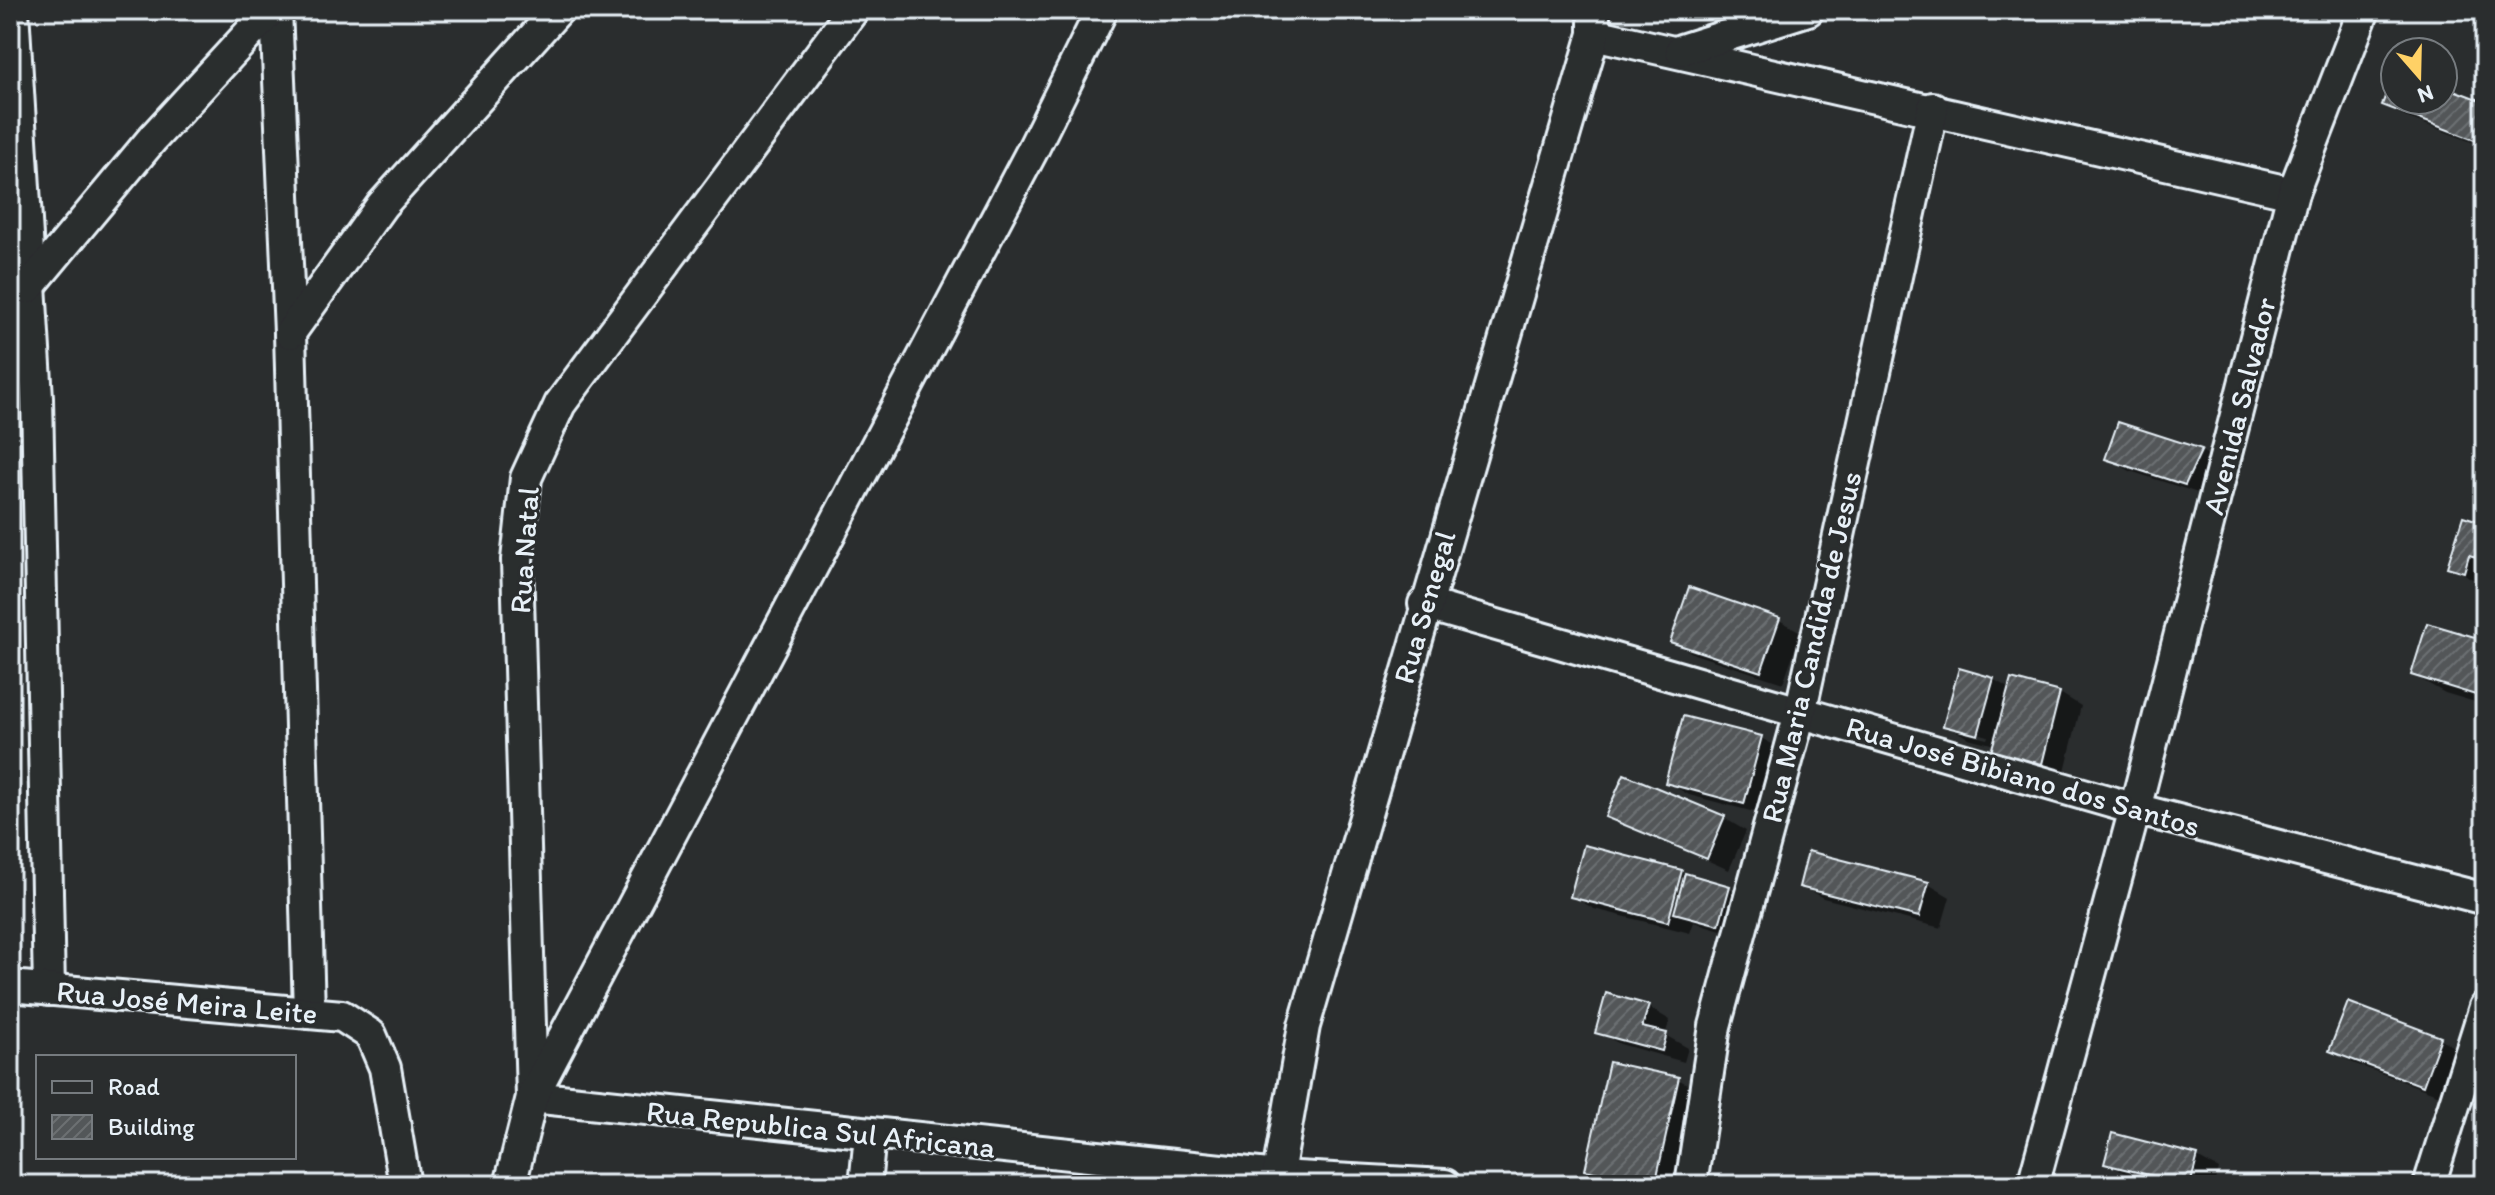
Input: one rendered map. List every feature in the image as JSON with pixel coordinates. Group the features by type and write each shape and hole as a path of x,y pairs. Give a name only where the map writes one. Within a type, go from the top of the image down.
{"street":[{"path":"13,10 28,288 23,396 49,990"},
{"path":"28,288 153,138 274,10"},
{"path":"274,10 290,333 309,1013"},
{"path":"290,333 382,205 558,10"},
{"name":"Rua Natal","path":"532,1097 517,560 526,478 560,404 853,10"},
{"path":"510,1185 532,1097 1032,151 1102,10"},
{"path":"1677,51 1808,10"},
{"name":"Avenida Salvador","path":"2033,1185 2135,809 2293,193 2364,10"},
{"path":"1594,22 1677,51 2293,193"},
{"name":"Rua Senegal","path":"1277,1181 1304,1026 1594,22"},
{"name":"Rua Maria Candida de Jesus","path":"1691,1185 1715,1026 1800,713 1933,108"},
{"name":"Rua José Bibiano dos Santos","path":"1424,604 2135,809 2485,899"},
{"name":"Rua José Meira Leite","path":"10,986 342,1016 371,1035 385,1068 405,1185"},
{"path":"2429,1185 2485,1007"},
{"name":"Rua Republica Sul Africana","path":"532,1097 1277,1181 1445,1185"},
{"path":"865,1185 870,1135"}],"building":[{"path":"2459,92 2485,102 2485,144 2411,116 2459,116"},
{"path":"2118,422 2202,449 2185,485 2105,459"},
{"path":"2463,516 2485,523 2485,581 2478,578 2484,559 2469,555 2464,572 2447,567"},
{"path":"1689,587 1780,618 1761,672 1670,642"},
{"path":"2427,623 2485,640 2485,698 2411,675"},
{"path":"1959,668 1994,678 1978,735 1943,726"},
{"path":"2011,679 2060,692 2042,764 1991,752"},
{"path":"1683,716 1762,736 1744,804 1665,783"},
{"path":"1624,774 1725,816 1707,859 1605,817"},
{"path":"1584,845 1682,870 1668,922 1570,897"},
{"path":"1808,851 1929,882 1919,917 1799,887"},
{"path":"1685,873 1730,886 1719,925 1674,913"},
{"path":"1606,993 1649,1005 1642,1027 1667,1033 1662,1051 1595,1033"},
{"path":"2348,1002 2441,1037 2423,1086 2329,1051"},
{"path":"1609,1062 1679,1077 1655,1185 1585,1170"},
{"path":"2112,1133 2198,1155 2190,1185 2104,1164"}]}
